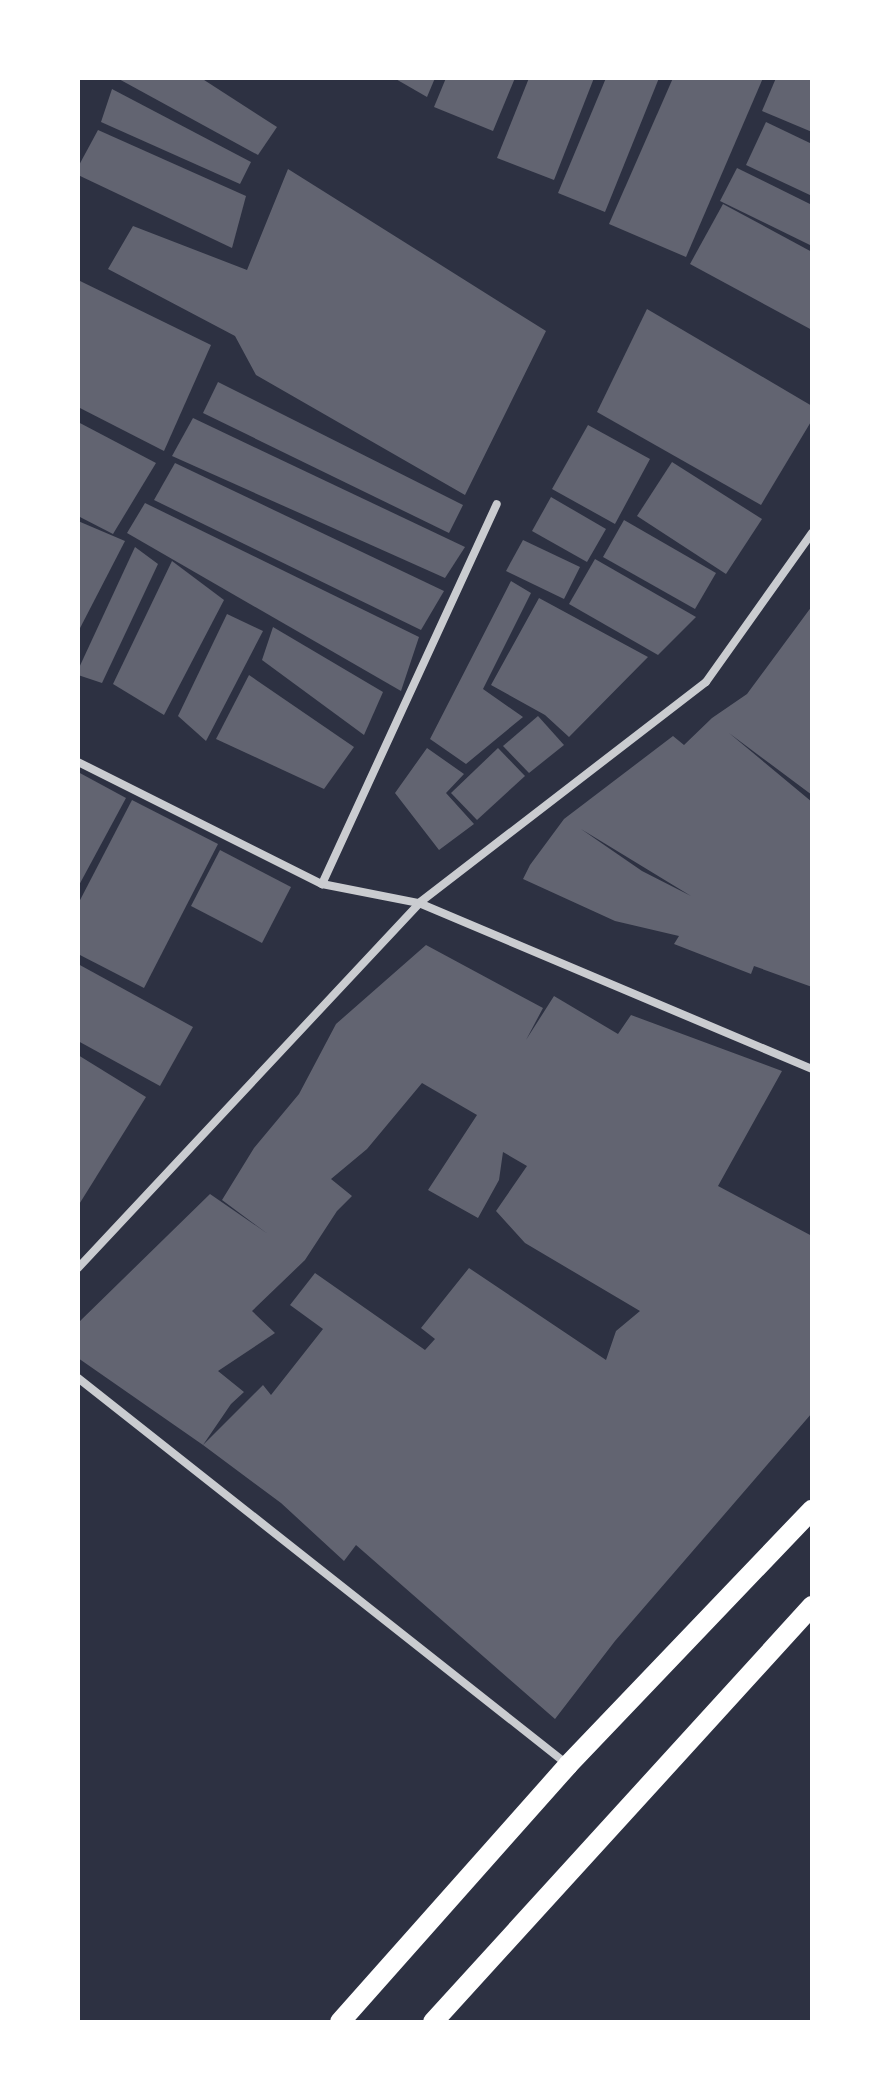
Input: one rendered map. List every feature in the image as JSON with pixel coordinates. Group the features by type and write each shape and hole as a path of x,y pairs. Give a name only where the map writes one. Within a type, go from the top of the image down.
{"main road":[{"path":"340,2022 568,1765 812,1510"},
{"path":"433,2022 812,1606"}],"street":[{"path":"322,884 497,504"},
{"path":"78,1268 419,903 706,682 812,533"},
{"path":"78,762 322,884 419,903 812,1069"},
{"path":"78,1378 568,1765"}],"building":[{"path":"117,78 201,78 277,127 258,155"},
{"path":"394,78 435,78 427,97"},
{"path":"446,78 515,78 493,131 434,107"},
{"path":"529,78 594,78 554,180 497,158"},
{"path":"606,78 659,78 605,212 558,193"},
{"path":"673,78 763,78 686,257 609,224"},
{"path":"776,78 812,78 812,132 762,111"},
{"path":"112,89 251,162 240,184 101,122"},
{"path":"766,122 812,144 812,196 746,165"},
{"path":"98,130 246,196 232,248 78,175 78,167"},
{"path":"737,168 812,205 812,246 720,201"},
{"path":"288,169 546,331 465,495 256,375 235,336 108,269 133,226 247,270"},
{"path":"723,204 812,252 812,330 690,264"},
{"path":"78,280 211,345 164,451 78,407"},
{"path":"647,309 812,406 812,420 761,505 597,412"},
{"path":"218,382 463,505 449,533 203,413"},
{"path":"193,418 465,547 445,578 172,456"},
{"path":"78,422 156,463 113,534 78,516"},
{"path":"588,425 650,459 615,524 552,489"},
{"path":"672,462 762,519 726,574 637,516"},
{"path":"175,463 444,591 421,630 154,500"},
{"path":"551,497 606,529 587,562 532,531"},
{"path":"145,503 419,637 401,691 127,533"},
{"path":"624,520 716,573 695,609 603,557"},
{"path":"78,521 125,541 78,632"},
{"path":"523,540 580,567 564,599 506,571"},
{"path":"135,547 158,564 102,683 78,675 78,670"},
{"path":"595,559 696,617 658,655 569,604"},
{"path":"172,561 224,600 164,715 113,684"},
{"path":"511,581 531,593 483,689 523,717 466,764 430,739"},
{"path":"539,598 648,657 569,737 545,715 491,685"},
{"path":"812,606 812,795 729,733 812,802 812,987 754,966 751,974 674,944 679,936 615,921 523,879 564,819 673,736 684,745 712,718 747,694","holes":["581,829 691,896 642,871"]},
{"path":"227,614 263,631 206,741 178,716"},
{"path":"273,627 383,692 364,735 262,660"},
{"path":"249,675 354,747 324,789 216,739"},
{"path":"538,716 564,745 529,773 503,746"},
{"path":"427,748 464,774 446,793 474,824 439,850 395,793"},
{"path":"498,748 525,776 477,820 451,793"},
{"path":"78,772 126,798 78,887"},
{"path":"132,800 218,844 144,988 78,954 78,904"},
{"path":"220,850 291,887 262,943 191,906"},
{"path":"426,945 543,1008 526,1040 554,996 618,1034 631,1015 782,1071 718,1186 812,1236 812,1413 615,1641 555,1719 356,1545 344,1561 281,1503 78,1358 78,1323 210,1194 268,1234 222,1200 254,1148 299,1094 336,1024","holes":["422,1083 477,1115 428,1190 478,1218 499,1180 503,1152 527,1166 496,1211 525,1243 640,1311 616,1331 606,1360 469,1268 421,1328 435,1339 425,1350 315,1273 290,1305 323,1329 271,1395 263,1385 203,1445 231,1404 244,1392 218,1371 275,1333 252,1311 305,1260 337,1211 352,1196 331,1179 367,1149"]},
{"path":"78,964 193,1027 160,1086 78,1041"},
{"path":"78,1055 146,1097 78,1206"}]}
